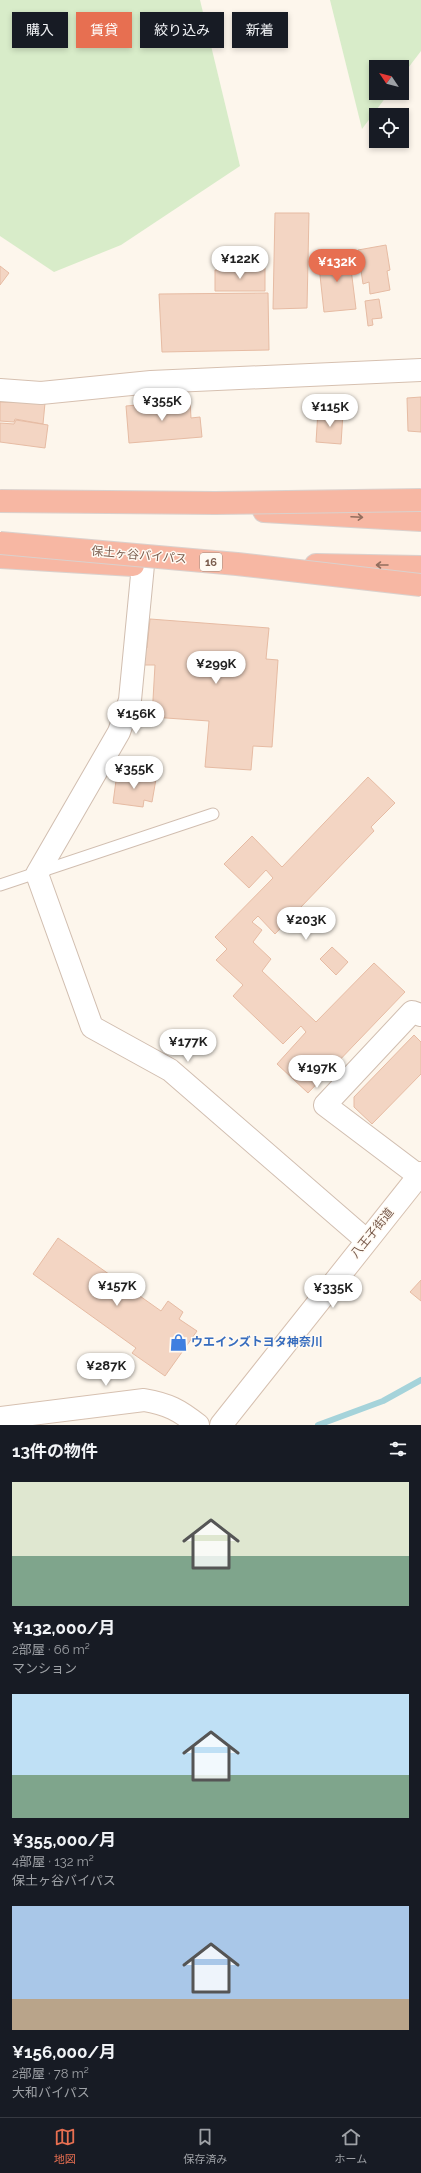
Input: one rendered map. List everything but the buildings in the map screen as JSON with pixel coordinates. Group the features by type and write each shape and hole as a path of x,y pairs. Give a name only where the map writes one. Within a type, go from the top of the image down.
{"highway":[{"path":"25,496 340,494 421,499"},
{"path":"0,495 421,520"},
{"path":"0,501 215,503 421,499"},
{"name":"保土ヶ谷バイパス","path":"0,544 222,563 421,584"},
{"name":"16","path":"0,557 143,566 421,591"},
{"name":"16","path":"143,566 397,565 421,567"}],"street":[{"path":"0,390 41,393 151,382 421,370"},
{"path":"143,566 130,700 119,732 37,874 92,1027 170,1070 366,1240"},
{"path":"420,1175 325,1105 412,1012 421,1015"},
{"name":"八王子街道","path":"221,1425 366,1240 420,1175"},
{"path":"5,1413 144,1400 165,1404 179,1410 198,1425"}],"lane":[{"path":"0,885 37,874 213,814"}],"green space":[{"path":"0,0 200,0 203,12 140,12 140,48 212,48 240,166 121,245 54,272 0,236"},
{"path":"330,0 421,0 421,51 409,67 409,60 369,60 369,100 384,100 378,108 369,108 369,120 362,129"}],"waterway":[{"path":"318,1425 383,1401 421,1380"}],"place":[{"name":"ウエインズトヨタ神奈川","path":"178,1342"}]}
